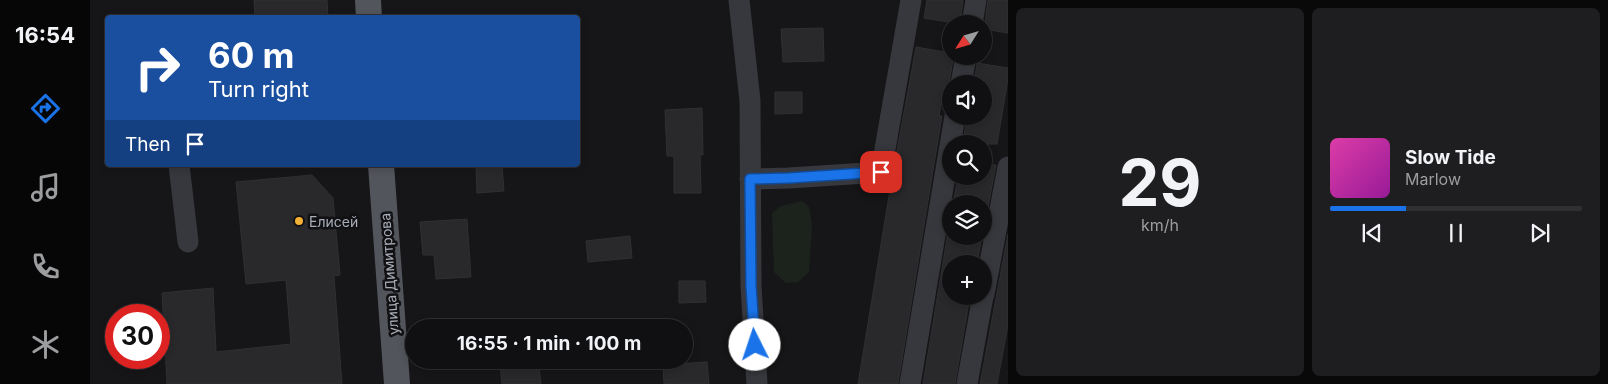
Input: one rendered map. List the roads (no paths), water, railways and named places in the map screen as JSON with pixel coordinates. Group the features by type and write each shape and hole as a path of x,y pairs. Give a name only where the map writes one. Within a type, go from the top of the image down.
{"main road":[{"path":"368,0 369,15"},
{"name":"улица Димитрова","path":"381,167 397,384"}],"street":[{"path":"739,0 750,101 751,286 757,384"},
{"path":"750,179 881,172 911,0"},
{"path":"974,15 976,0"},
{"path":"910,384 953,125"},
{"path":"178,167 188,242"},
{"path":"992,255 1008,167"},
{"path":"966,384 982,305"}],"place":[{"name":"Елисей","path":"299,221"}]}
